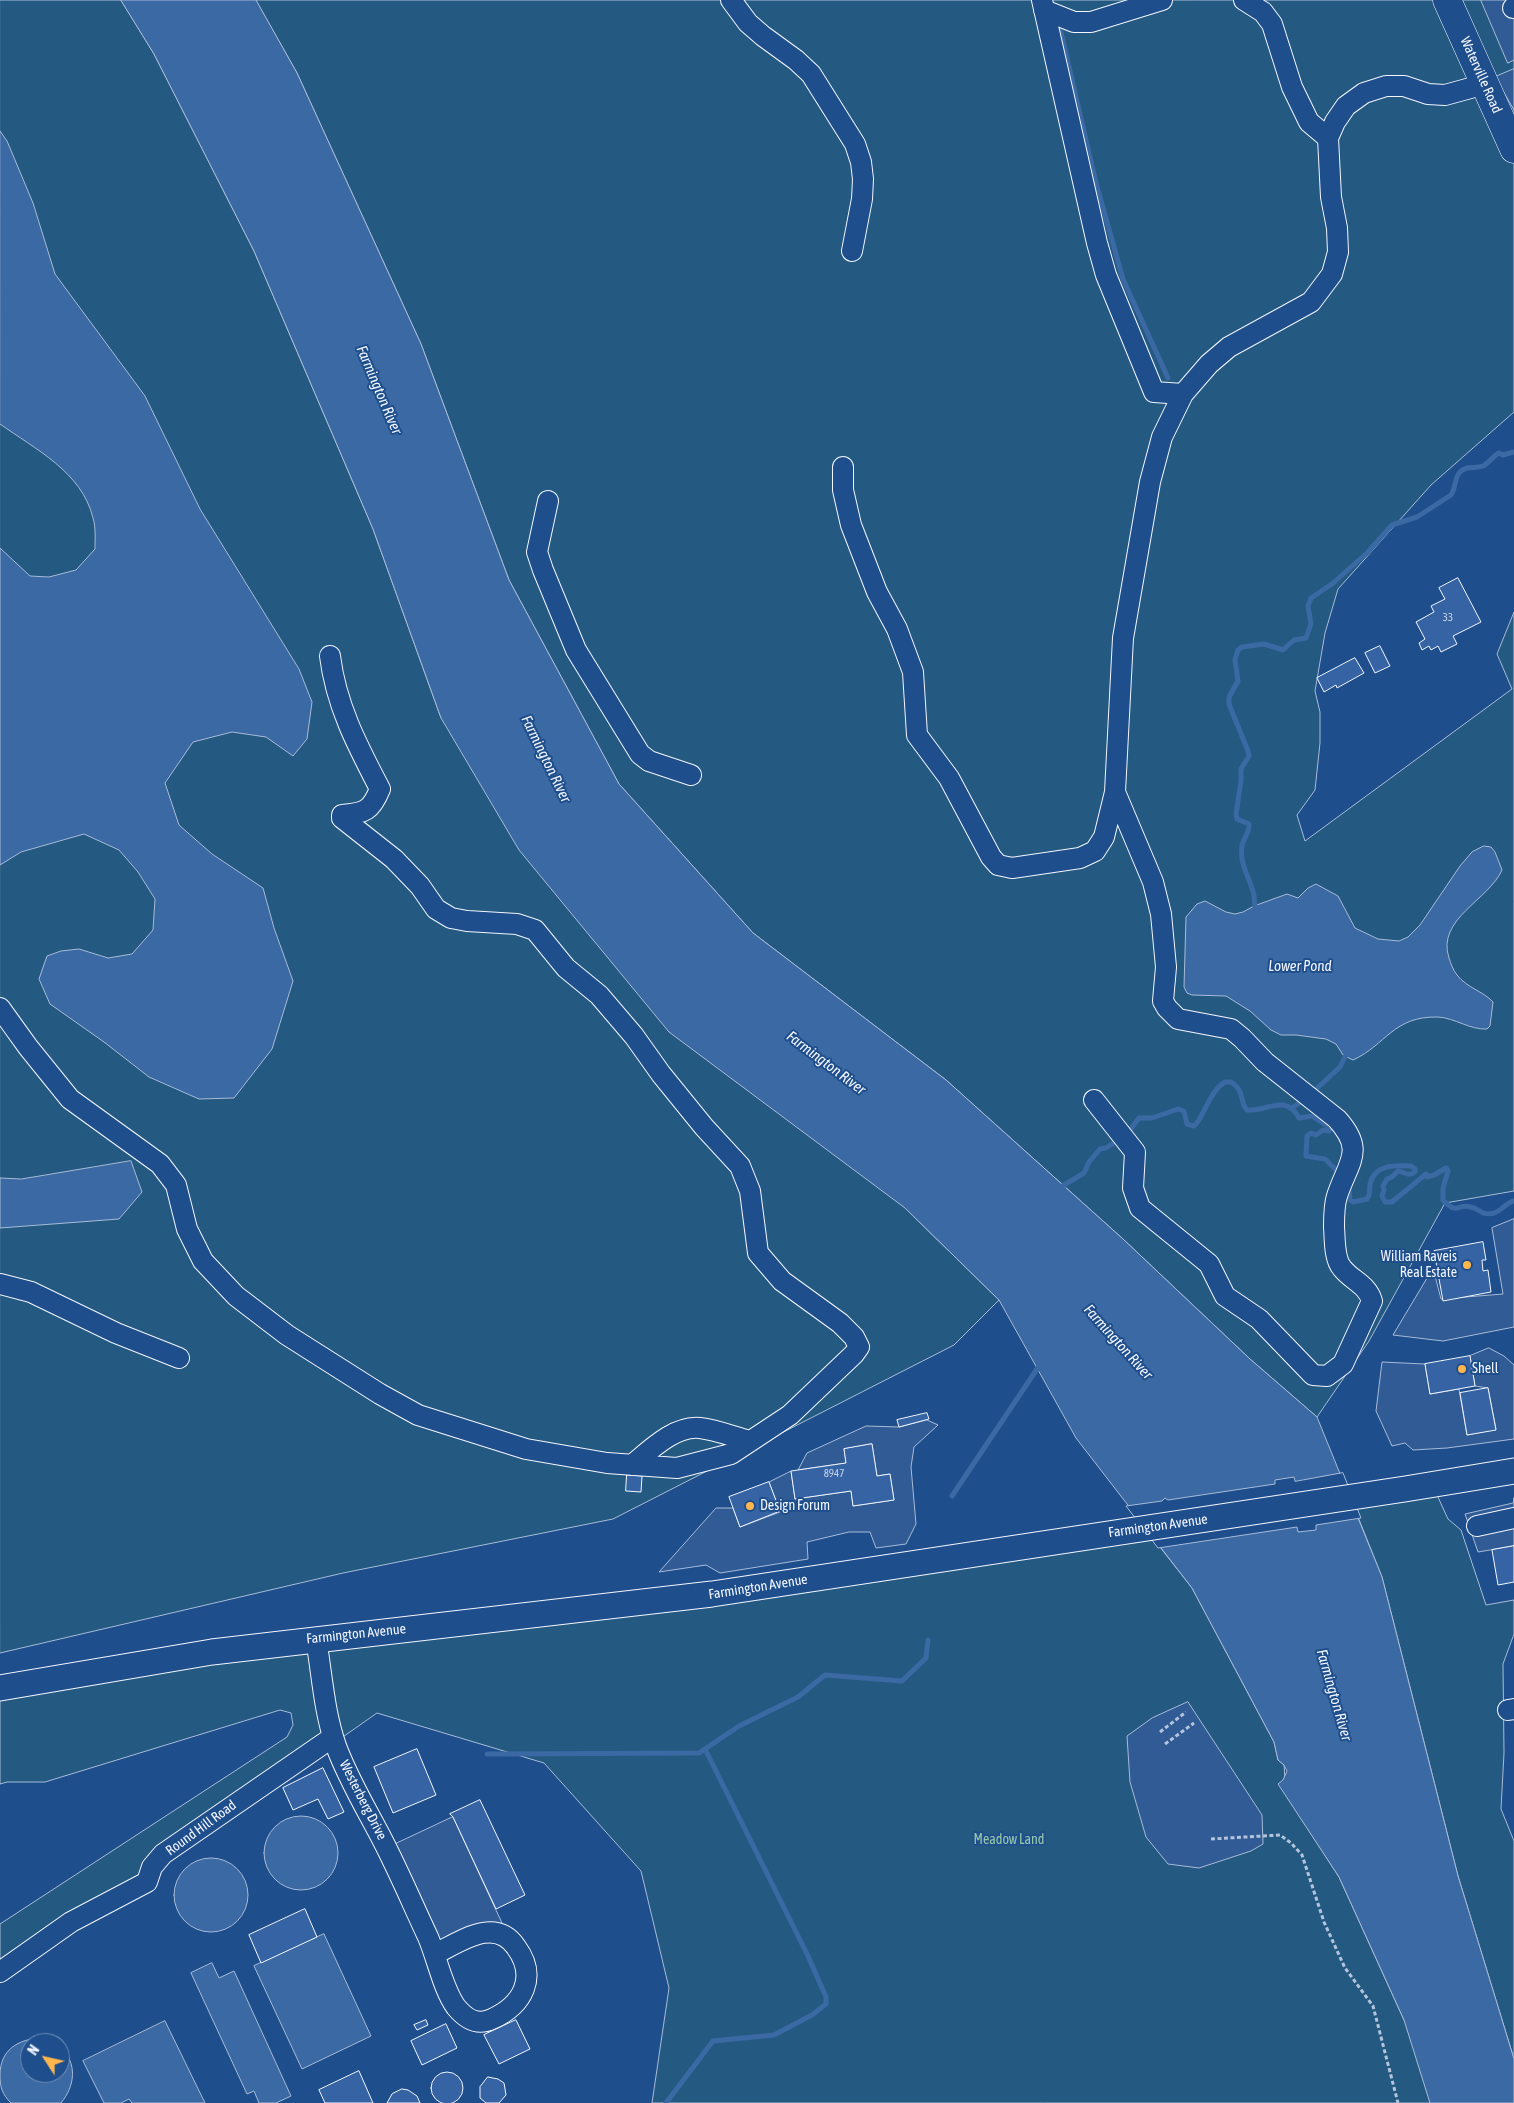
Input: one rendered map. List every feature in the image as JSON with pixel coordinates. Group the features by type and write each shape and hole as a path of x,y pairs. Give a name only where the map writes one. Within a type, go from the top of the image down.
{"highway":[{"name":"Waterville Road","path":"1447,0 1514,149"}],"main road":[{"name":"Farmington Avenue","path":"0,1688 212,1652 316,1638 712,1594 1405,1489 1514,1470"}],"street":[{"path":"731,0 748,23 811,74 855,144 861,162 863,179 862,199 852,251"},
{"path":"1043,5 1074,22 1091,22 1162,0"},
{"path":"1244,0 1263,12 1272,24 1292,87 1309,122 1328,138"},
{"path":"1043,5 1096,243 1106,274 1154,392 1166,427"},
{"path":"843,467 843,490 850,526 877,592 919,668 917,735 949,778 973,815 991,857 998,865 1012,868 1080,858 1095,851 1104,837 1115,792 1123,638 1150,482 1166,427 1183,394 1209,364 1229,347 1311,302 1332,274 1338,252 1337,228 1331,197 1328,138 1335,122 1346,106 1364,93 1386,86 1404,86 1428,94 1445,96 1485,84"},
{"path":"1154,392 1183,394"},
{"path":"548,501 537,552 550,589 576,650 640,754 648,761 691,775"},
{"path":"0,1008 28,1047 70,1099 160,1164 176,1185 187,1229 203,1261 236,1296 287,1335 380,1394 418,1414 526,1449 607,1463 677,1468 730,1454 790,1415 854,1354 859,1347 854,1337 840,1323 782,1281 758,1253 750,1192 740,1166 692,1112 661,1074 634,1036 605,1002 566,968 535,930 517,924 467,922 451,918 436,908 420,886 394,859 342,818 342,815 357,814 374,805 380,789 363,757 341,706 334,683 330,656"},
{"path":"908,736 926,749"},
{"path":"1094,1100 1135,1152 1133,1188 1140,1208 1209,1264 1225,1296 1259,1319 1313,1375 1327,1376 1343,1364 1372,1302 1366,1287 1340,1267 1337,1256 1334,1227 1336,1198 1353,1155 1352,1141 1346,1129 1337,1119 1265,1062 1231,1029 1178,1019 1167,1008 1163,1001 1166,967 1161,914 1153,882 1115,792"},
{"path":"0,1284 31,1292 116,1333 179,1358"},
{"path":"632,1465 660,1442 681,1430 698,1428 750,1441"},
{"path":"1477,1526 1514,1518"},
{"name":"Westerberg Drive","path":"316,1638 333,1737 344,1766 387,1848 436,1954 451,1998 461,2013 475,2022 486,2021 507,2012 518,2002 522,1994 526,1974 523,1959 513,1942 503,1935 492,1931 483,1932 436,1954"},
{"name":"Round Hill Road","path":"0,1972 71,1922 147,1882 152,1867 163,1854 333,1737"}],"path":[{"path":"1160,1732 1186,1712"},
{"path":"1165,1744 1194,1723"},
{"path":"1211,1839 1280,1835 1302,1855 1324,1922 1345,1968 1373,2006 1398,2103"}],"green space":[{"path":"0,0 121,0 154,54 254,251 373,529 441,718 905,1208 999,1300 954,1345 613,1519 343,1573 0,1653"},
{"path":"256,0 1514,0 1514,412 1431,485 1338,589 1325,633 1315,691 1320,712 1320,743 1315,790 1297,815 1305,841 1512,689 1497,654 1514,612 1514,1191 1445,1203 1369,1341 1317,1417 1250,1359 1123,1239 946,1080 753,933 619,784 509,580 421,344 297,73"},
{"path":"1432,1484 1448,1519 1461,1530 1486,1605 1514,1600 1514,1634 1503,1664 1504,1753 1501,1809 1514,1841 1514,2059 1458,1876 1382,1577 1350,1497"},
{"name":"Meadow Land","path":"1145,1528 1192,1588 1274,1742 1278,1760 1284,1765 1286,1795 1339,1877 1404,2020 1423,2045 1437,2103 652,2103 669,1988 641,1871 544,1763 377,1713 0,1977 0,1924 287,1737 293,1725 291,1713 280,1710 45,1782 7,1782 0,1784 0,1688"}],"shaded area":[{"path":"1481,0 1514,0 1514,60 1508,63"},
{"path":"1514,69 1514,110 1495,77"},
{"path":"1514,1219 1514,1327 1443,1341 1393,1335 1433,1268 1441,1299 1503,1294 1492,1228"},
{"path":"1489,1348 1504,1356 1514,1365 1514,1439 1447,1448 1413,1450 1405,1443 1392,1446 1376,1411 1382,1362 1425,1364 1430,1394 1459,1389 1467,1435 1496,1429 1488,1388 1475,1386 1470,1356"},
{"path":"927,1420 938,1425 914,1447 911,1467 916,1524 906,1544 876,1548 870,1532 849,1532 807,1542 808,1559 720,1573 706,1565 659,1572 716,1508 733,1508 740,1527 780,1512 769,1482 791,1471 795,1499 851,1491 853,1506 894,1500 890,1474 877,1476 872,1444 844,1449 846,1463 798,1470 807,1453 866,1426 899,1427"},
{"path":"1514,1498 1514,1546 1478,1552 1465,1514 1513,1503"},
{"path":"1188,1702 1262,1815 1263,1844 1251,1851 1199,1868 1168,1864 1146,1837 1130,1782 1127,1736 1152,1718"},
{"path":"453,1817 502,1923 435,1954 387,1848"}],"water":[{"name":"Farmington River","path":"121,0 256,0 297,73 421,344 509,580 619,784 753,933 946,1080 1123,1239 1250,1359 1317,1417 1382,1577 1458,1876 1514,2059 1514,2103 1430,2103 1404,2020 1339,1877 1278,1784 1283,1780 1287,1771 1278,1760 1274,1742 1192,1588 1076,1438 999,1300 905,1208 669,1032 519,850 441,718 373,529 254,251 154,54"},
{"path":"0,131 7,141 33,203 55,274 145,396 200,509 299,669 312,702 307,739 293,756 266,737 232,732 193,742 165,783 179,825 212,854 263,888 274,928 293,981 272,1049 234,1098 199,1099 149,1077 50,1004 39,979 47,956 61,951 79,949 108,958 132,954 153,930 155,899 138,872 119,850 84,834 21,852 0,865 0,548 30,576 49,577 76,570 95,549 95,525 87,502 79,487 68,475 56,463 0,424"},
{"name":"Lower Pond","path":"1484,846 1491,847 1495,852 1502,870 1495,881 1457,921 1450,932 1447,944 1449,958 1457,975 1465,983 1493,1002 1490,1026 1487,1029 1475,1028 1450,1019 1438,1017 1410,1021 1391,1032 1374,1047 1353,1060 1343,1055 1336,1044 1326,1039 1281,1035 1271,1030 1250,1011 1226,996 1192,995 1187,993 1184,987 1186,917 1197,904 1205,901 1226,912 1235,914 1287,894 1298,898 1308,888 1316,884 1338,896 1355,928 1378,939 1399,941 1408,937 1420,925 1460,866 1472,852"},
{"path":"131,1161 142,1192 119,1219 0,1228 0,1178 21,1179"},
{"path":"301,1816 322,1822 332,1832 338,1853 332,1874 322,1884 301,1890 280,1884 270,1874 264,1853 270,1832 280,1822"},
{"path":"211,1858 232,1864 242,1874 248,1895 242,1916 232,1926 211,1932 190,1926 180,1916 174,1895 180,1874 190,1864"},
{"path":"324,1934 371,2036 302,2069 254,1966"},
{"path":"212,1963 219,1978 234,1971 291,2096 276,2103 259,2103 254,2091 247,2094 191,1973"},
{"path":"165,2021 205,2103 132,2103 129,2099 121,2103 104,2103 83,2061"},
{"path":"20,2043 20,2083 70,2083 70,2060 72,2082 61,2103 11,2103 5,2097 0,2083 1,2066 7,2053"}],"pier":[{"path":"1343,1473 1361,1518 1316,1525 1316,1530 1298,1532 1297,1527 1158,1548 1126,1506 1162,1501 1165,1498 1168,1500 1275,1484 1275,1480 1294,1477 1295,1481"}],"building":[{"path":"1458,578 1481,622 1453,636 1457,644 1441,652 1438,646 1431,650 1429,646 1422,650 1419,643 1425,639 1416,622 1434,612 1431,606 1445,599 1439,588"},
{"path":"1380,646 1390,666 1375,673 1365,653"},
{"path":"1355,658 1364,673 1337,688 1336,685 1324,692 1317,678"},
{"path":"1483,1242 1486,1260 1482,1260 1483,1271 1488,1270 1491,1292 1443,1301 1434,1251"},
{"path":"1470,1356 1475,1386 1430,1394 1425,1364"},
{"path":"1488,1388 1496,1430 1467,1435 1460,1393"},
{"path":"927,1413 929,1419 899,1427 897,1420"},
{"path":"872,1444 877,1476 890,1474 894,1500 853,1506 851,1491 795,1499 791,1471 846,1463 844,1449"},
{"path":"627,1475 642,1476 641,1492 626,1491"},
{"path":"769,1482 780,1511 740,1527 729,1497"},
{"path":"1514,1546 1514,1582 1498,1585 1492,1550"},
{"path":"417,1749 436,1795 393,1813 374,1767"},
{"path":"323,1768 344,1812 328,1819 318,1799 293,1810 283,1788"},
{"path":"480,1800 525,1895 496,1909 450,1814"},
{"path":"305,1909 317,1937 261,1963 249,1935"},
{"path":"426,2020 428,2025 417,2030 414,2025"},
{"path":"516,2020 530,2049 499,2064 484,2035"},
{"path":"446,2024 457,2048 422,2065 411,2041"},
{"path":"359,2071 373,2103 325,2103 319,2090"},
{"path":"447,2072 459,2076 463,2088 459,2100 447,2104 435,2100 431,2088 435,2076"},
{"path":"488,2077 498,2079 504,2083 506,2095 499,2103 486,2103 480,2098 480,2087"},
{"path":"402,2089 408,2090 417,2096 420,2103 387,2103 392,2094"}],"waterway":[{"path":"1056,25 1061,32 1096,183 1123,279 1168,378"},
{"path":"1257,910 1253,890 1242,859 1243,843 1249,824 1237,819 1236,814 1241,769 1249,756 1229,704 1229,697 1238,681 1235,660 1238,650 1242,647 1264,644 1283,650 1294,640 1306,638 1311,624 1308,606 1311,598 1332,584 1367,553 1392,525 1417,517 1451,495 1458,474 1462,470 1483,466 1499,453 1503,455 1514,452"},
{"path":"1314,1091 1340,1067 1348,1051"},
{"path":"1127,1134 1139,1118 1152,1118 1178,1109 1184,1111 1187,1124 1194,1126 1219,1086 1225,1082 1231,1082 1239,1089 1243,1104 1247,1110 1275,1105 1288,1106 1299,1118 1312,1116 1329,1127 1329,1131 1323,1130 1316,1135 1311,1133 1307,1136 1306,1156 1325,1159 1340,1174"},
{"path":"1292,1108 1302,1101"},
{"path":"1062,1191 1064,1185 1084,1173 1089,1162 1100,1149 1106,1148 1120,1139"},
{"path":"1349,1189 1350,1200 1353,1202 1367,1199 1373,1177 1381,1169 1392,1166 1411,1166 1415,1169 1415,1172 1408,1174 1398,1171 1387,1179 1383,1186 1382,1196 1385,1202 1392,1202 1426,1174 1427,1177 1434,1175 1446,1168 1448,1171 1443,1188 1443,1200 1452,1207 1466,1206 1490,1214 1497,1212 1508,1203 1514,1201"},
{"path":"952,1496 1041,1363"},
{"path":"487,1754 699,1753 739,1726 798,1697 825,1675 902,1681 926,1658 928,1640"},
{"path":"666,2103 713,2041 774,2035 812,2015 826,2004 826,1997 808,1956 705,1749"}],"place":[{"name":"William Raveis Real Estate","path":"1467,1265"},
{"name":"Shell","path":"1462,1369"},
{"name":"Design Forum","path":"750,1506"}]}
